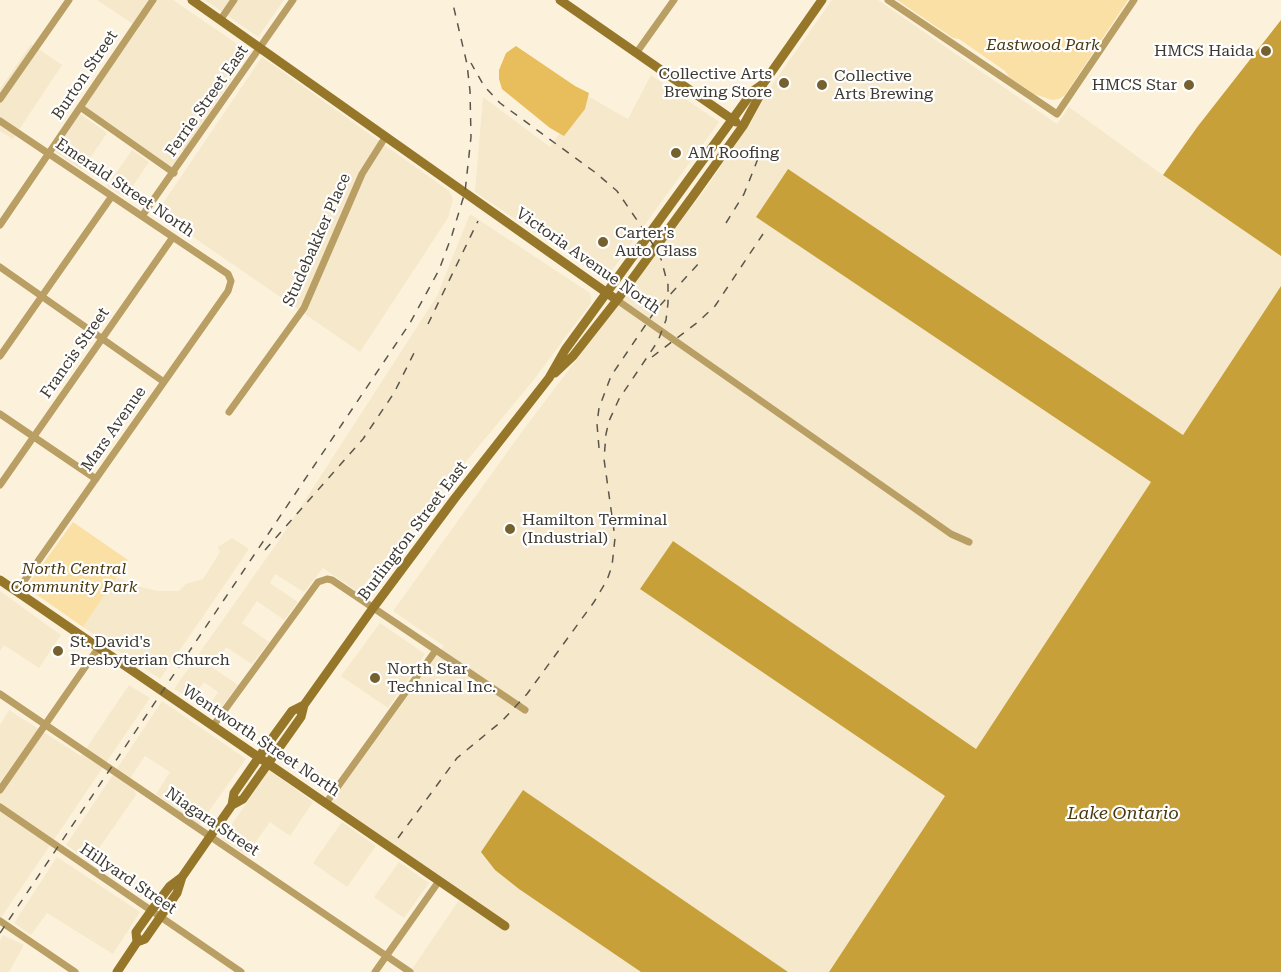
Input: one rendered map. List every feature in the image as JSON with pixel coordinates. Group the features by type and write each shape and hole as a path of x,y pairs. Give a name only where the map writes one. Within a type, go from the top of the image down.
{"main road":[{"name":"Victoria Avenue North","path":"192,0 617,300"},
{"path":"560,0 743,126"},
{"name":"Burlington Street East","path":"549,378 573,356 617,300 743,126 760,95 763,84 822,0"},
{"name":"Burlington Street East","path":"232,805 243,799 301,717 304,705 373,608 549,378 565,350 753,91 763,84"},
{"name":"Wentworth Street North","path":"0,580 505,926"},
{"name":"Burlington Street East","path":"117,972 137,942 145,939 177,893 182,877 232,805 234,793 259,757 292,711 304,705"},
{"name":"Burlington Street East","path":"137,942 136,932 170,886 182,877"}],"street":[{"path":"0,99 69,0"},
{"name":"Burton Street","path":"0,225 153,0"},
{"path":"221,20 234,0"},
{"name":"Ferrie Street East","path":"142,216 293,0"},
{"path":"637,52 674,0"},
{"path":"888,0 1057,114 1134,0"},
{"path":"80,107 174,173"},
{"name":"Emerald Street North","path":"0,121 228,274 231,281"},
{"name":"Studebakker Place","path":"229,412 304,308 362,174 386,136"},
{"path":"0,356 112,196"},
{"name":"Francis Street","path":"0,484 173,237"},
{"path":"0,267 164,382"},
{"name":"Mars Avenue","path":"17,591 228,291 231,281"},
{"name":"Victoria Avenue North","path":"617,300 951,534 969,542"},
{"path":"0,414 96,479"},
{"path":"213,726 322,579 332,580 525,710"},
{"path":"0,790 99,647"},
{"path":"326,803 436,650"},
{"name":"Niagara Street","path":"0,694 410,972"},
{"name":"Hillyard Street","path":"0,807 241,972"},
{"path":"375,972 439,881"},
{"path":"0,921 75,972"}],"shaded area":[{"path":"97,0 173,0 249,52 184,151 169,141 164,147 179,158 172,167 84,106 139,28"},
{"path":"205,0 284,0 258,37"},
{"path":"832,0 878,0 1057,124 1069,107 1281,256 1281,286 1183,435 787,170 756,217 1151,482 976,750 673,541 640,589 945,796 829,972 788,972 523,790 487,860 495,870 519,889 641,972 410,972 464,893 331,802 444,646 393,611 521,433 709,184 751,122 772,85"},
{"path":"31,44 62,65 13,139 0,131 0,89"},
{"path":"516,46 589,93 585,109 564,136 550,128 502,89 499,70 506,53"},
{"path":"262,57 449,191 453,199 448,218 360,352 157,212"},
{"path":"651,75 719,122 605,280 475,192 483,97 550,147 586,95 628,119"},
{"path":"79,113 107,133 82,170 54,151"},
{"path":"132,150 149,162 125,198 107,186"},
{"path":"470,214 590,293 591,303 532,382 358,592 323,568 304,592 275,574 270,583 298,602 284,620 257,601 242,623 269,642 252,664 226,647 213,668 238,685 217,713 209,712 206,710 218,692 204,682 191,699 174,689 280,539 437,296"},
{"path":"232,538 249,549 160,679 83,627 116,577 136,584 136,586 158,591 179,591 186,584 203,579 220,552 218,547"},
{"path":"0,591 61,635 39,668 4,645 0,651"},
{"path":"380,623 425,654 388,708 341,676"},
{"path":"129,685 150,698 0,919 0,725 9,710 81,756"},
{"path":"162,701 246,759 199,825 156,794 170,772 145,756 131,777 136,795 90,861 66,845"},
{"path":"269,770 313,802 290,836 270,822 246,855 222,839"},
{"path":"342,822 376,846 347,887 313,863"},
{"path":"57,857 140,912 113,954 47,913 31,935 14,923"},
{"path":"399,862 429,883 404,918 374,897"},
{"path":"3,935 24,945 9,972 0,972 0,941"}],"green space":[{"name":"Eastwood Park","path":"897,0 1128,0 1065,95 1052,100 1034,94 959,39 953,38"},
{"name":"North Central Community Park","path":"73,522 128,560 83,627 30,590 29,587 29,583"}],"water":[{"path":"1281,20 1281,256 1163,175 1198,126"},
{"name":"Lake Ontario","path":"788,169 1183,435 1281,286 1281,972 829,972 945,796 640,589 673,541 976,749 1151,482 756,217"},
{"path":"523,790 788,972 641,972 519,889 495,870 481,852"}],"railway":[{"path":"0,933 410,323 439,270 465,192 471,137 467,64 452,0"},
{"path":"398,838 457,758 502,721 527,694 594,602 607,580 612,566 615,538 604,459 606,434 619,399 658,341 666,320 668,303 668,285 661,259 617,191 500,103 484,86 471,63"},
{"path":"726,223 744,194 759,156"},
{"path":"428,324 478,221"},
{"path":"652,357 715,306 763,234"},
{"path":"599,448 597,424 599,408 611,376 655,311 700,262"},
{"path":"265,550 363,439 394,393 417,347"}],"place":[{"name":"HMCS Haida","path":"1266,51"},
{"name":"Collective Arts Brewing Store","path":"784,83"},
{"name":"Collective Arts Brewing","path":"822,85"},
{"name":"HMCS Star","path":"1189,85"},
{"name":"AM Roofing","path":"676,153"},
{"name":"Carter's Auto Glass","path":"603,242"},
{"name":"Hamilton Terminal (Industrial)","path":"510,529"},
{"name":"St. David's Presbyterian Church","path":"58,651"},
{"name":"North Star Technical Inc.","path":"375,678"}]}
